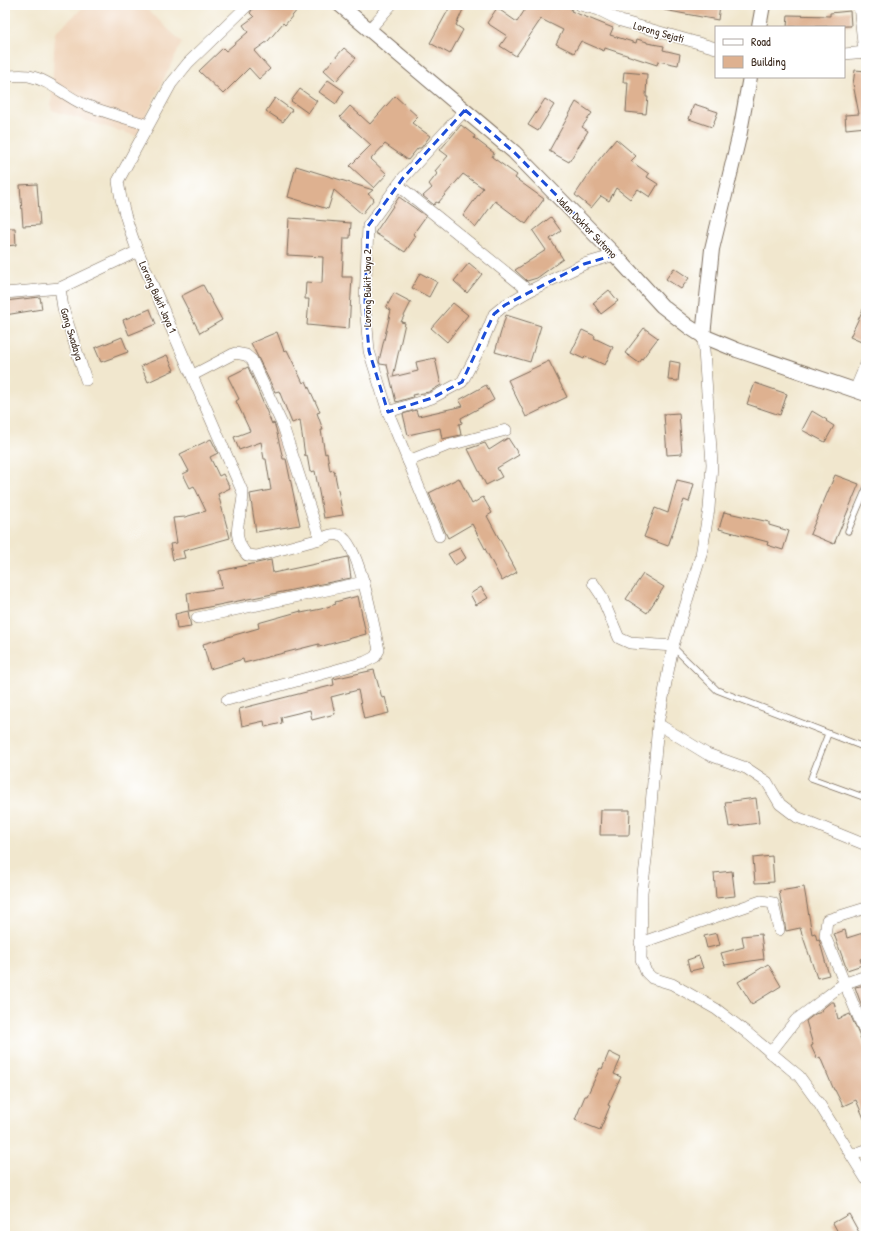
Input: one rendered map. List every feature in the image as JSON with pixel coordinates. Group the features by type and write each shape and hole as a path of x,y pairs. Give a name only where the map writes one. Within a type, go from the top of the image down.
{"street":[{"name":"Lorong Bukit Jaya 1","path":"248,5 188,62 171,84 118,181 125,218 243,493 243,505 237,521 237,536 240,547 247,555 257,556 315,541 335,534 342,536 348,543 364,582"},
{"name":"Jalan Doktor Sutomo","path":"340,5 514,152 662,306 703,336 772,363 860,392"},
{"path":"369,30 390,5"},
{"name":"Lorong Sejati","path":"580,5 600,8 628,24 715,48"},
{"path":"759,26 763,5"},
{"path":"845,54 865,52 859,5"},
{"path":"5,76 23,75 37,79 61,90 80,102 105,112 148,125"},
{"path":"750,78 739,137 712,249 703,336 712,464 709,509 700,555 673,646 658,724 642,892 640,943 641,960 646,972 652,978 672,984 716,1009 799,1076 820,1105 866,1179"},
{"name":"Lorong Bukit Jaya 2","path":"440,536 388,412 369,351 365,303 368,226 398,185 465,110"},
{"path":"398,185 530,291"},
{"path":"5,293 60,288 138,251"},
{"path":"388,412 432,398 462,382 481,346 494,314 505,305 584,264 615,256"},
{"name":"Gang Swadaya","path":"60,288 63,308 86,380"},
{"path":"193,375 235,353 246,355 252,360 283,426 315,541"},
{"path":"860,392 866,364"},
{"path":"408,461 446,446 506,430"},
{"path":"197,618 364,582 379,650 375,657 364,662 227,700"},
{"path":"593,583 601,595 619,638 630,643 673,646"},
{"path":"658,724 707,754 746,768 767,782 780,804 797,817 866,845"},
{"path":"640,943 762,901 773,903 779,930"},
{"path":"866,908 827,920 825,936 843,984 866,1035"},
{"path":"770,1053 796,1020 843,984 866,976"},
{"path":"852,1155 866,1150"}],"lane":[{"path":"848,531 866,489"},
{"path":"673,646 717,690 866,748"},
{"path":"828,734 811,778 866,798"}],"highlighted area":[{"path":"465,110 514,152 615,255 584,264 505,305 494,314 462,382 432,398 388,412 369,351 365,303 368,226 403,178"}],"shaded area":[{"path":"86,5 142,5 182,42 136,136 51,110 55,33"}],"building":[{"path":"255,5 301,5 285,25 283,23 268,41 254,51 270,69 259,79 249,68 223,94 199,71 223,48 226,51 248,32 243,25 254,17 250,13"},
{"path":"451,5 465,5 456,25 463,30 450,54 430,43"},
{"path":"528,5 564,5 572,9 571,11 613,28 610,35 636,43 637,39 647,43 664,46 663,50 680,54 678,65 658,61 657,65 605,48 604,51 581,41 574,53 556,44 563,30 541,19 516,56 500,46 507,36 487,23 497,8 517,22"},
{"path":"664,5 720,5 718,20 664,10"},
{"path":"850,11 851,26 787,26 788,15 830,16 830,13"},
{"path":"344,48 356,58 336,81 324,70"},
{"path":"855,70 866,71 866,127 846,129 845,115 859,114 853,84"},
{"path":"624,72 647,74 646,97 648,97 646,114 626,112 628,82 623,82"},
{"path":"328,80 344,91 336,104 319,92"},
{"path":"300,89 317,101 308,113 291,101"},
{"path":"395,96 418,117 412,123 430,136 421,148 418,148 408,160 385,144 371,159 387,174 374,188 350,166 371,145 340,117 350,106 370,124"},
{"path":"275,98 292,110 283,122 266,111"},
{"path":"545,99 554,105 538,131 528,125"},
{"path":"576,102 592,113 582,127 588,131 569,162 549,151"},
{"path":"694,104 718,112 712,127 689,119"},
{"path":"461,125 475,136 474,138 494,153 492,157 517,175 515,178 544,199 526,224 495,201 476,227 463,216 483,188 463,174 438,203 436,202 434,205 423,196 432,188 429,184 437,174 435,171 448,156 440,150"},
{"path":"616,139 636,156 631,161 649,174 647,177 658,184 650,197 638,189 630,199 616,188 609,201 601,196 591,208 575,195 597,162"},
{"path":"296,166 373,190 368,194 374,199 362,214 334,190 328,209 288,197"},
{"path":"37,184 40,225 23,226 20,185"},
{"path":"399,197 426,216 413,234 416,236 405,252 375,233"},
{"path":"551,217 561,231 550,239 563,259 537,278 527,281 515,270 546,250 533,231"},
{"path":"289,218 351,223 350,238 344,238 342,277 352,277 349,329 307,325 309,299 305,299 306,282 322,283 323,257 287,255"},
{"path":"5,228 15,228 16,245 5,246"},
{"path":"469,263 482,274 467,293 454,281"},
{"path":"674,268 689,278 681,289 666,279"},
{"path":"420,273 437,282 429,297 412,288"},
{"path":"203,285 222,320 200,333 181,296"},
{"path":"609,290 618,301 601,314 593,303"},
{"path":"394,293 411,302 401,322 405,323 393,377 418,371 416,362 435,358 441,385 429,392 412,395 413,397 396,402 387,365 380,364 379,361 391,310 386,308"},
{"path":"40,297 42,309 5,315 5,301"},
{"path":"453,303 468,315 447,342 431,328"},
{"path":"866,303 866,344 850,337"},
{"path":"150,309 156,324 129,335 123,320"},
{"path":"506,315 541,326 530,362 495,352"},
{"path":"644,328 658,338 639,363 625,353"},
{"path":"582,330 595,336 594,338 613,347 605,365 585,356 584,359 571,353"},
{"path":"277,332 284,351 287,350 303,383 306,381 320,412 317,413 323,430 321,430 325,454 327,453 330,471 334,470 343,515 324,518 315,471 310,472 307,455 305,456 300,420 292,423 279,391 275,392 251,343"},
{"path":"122,337 128,352 101,362 95,348"},
{"path":"167,355 174,370 148,382 141,366"},
{"path":"549,361 567,397 526,417 508,380"},
{"path":"670,361 680,363 678,381 668,380"},
{"path":"248,367 272,424 274,423 283,459 286,459 300,525 256,532 250,494 271,490 266,459 264,459 261,442 239,450 234,437 250,431 236,401 239,399 228,377"},
{"path":"755,383 787,394 780,415 747,404"},
{"path":"486,385 494,400 461,418 462,423 459,424 461,435 442,439 440,428 408,435 403,414 416,410 418,416 463,406 459,400"},
{"path":"812,411 834,426 825,442 802,430"},
{"path":"679,413 682,454 667,455 664,414"},
{"path":"508,438 519,455 497,468 502,477 486,485 468,449 485,443 489,450"},
{"path":"211,439 218,453 210,457 219,476 223,474 230,488 218,494 230,538 183,551 185,558 173,560 170,544 177,543 173,518 185,517 206,511 194,486 190,488 183,474 189,471 180,454"},
{"path":"835,475 859,484 834,544 810,534"},
{"path":"459,478 472,504 483,497 492,513 487,516 517,572 502,581 472,524 448,538 446,534 429,493"},
{"path":"677,480 694,484 689,502 684,500 668,546 644,537 655,508 668,513"},
{"path":"724,512 769,522 769,525 789,531 783,550 767,545 768,542 719,529"},
{"path":"460,548 466,558 455,565 448,554"},
{"path":"348,557 351,578 189,611 187,593 222,588 219,571 271,560 273,573"},
{"path":"643,574 664,587 647,613 626,599"},
{"path":"481,587 488,598 476,605 470,594"},
{"path":"358,596 366,634 319,647 319,644 244,663 243,659 210,669 203,644 259,628 258,623 301,611 301,613 321,609 336,604 335,602"},
{"path":"188,611 191,627 177,629 175,614"},
{"path":"374,670 382,698 385,697 389,713 364,719 358,690 331,697 335,714 312,720 310,710 281,717 282,723 265,727 264,721 242,726 239,709 334,685 333,679"},
{"path":"756,798 759,823 729,827 725,802"},
{"path":"601,810 630,810 629,835 600,835"},
{"path":"772,856 774,882 755,883 753,858"},
{"path":"732,871 735,896 716,898 714,873"},
{"path":"804,887 812,934 815,933 817,940 819,939 829,975 817,978 800,928 786,931 779,891"},
{"path":"845,930 847,938 866,932 866,957 860,959 862,965 847,970 834,934"},
{"path":"717,933 720,945 707,948 704,936"},
{"path":"761,934 764,959 725,965 721,953 744,947 742,936"},
{"path":"699,956 703,968 690,971 687,960"},
{"path":"768,964 781,986 752,1004 738,982"},
{"path":"866,985 866,1015 865,1015 855,987"},
{"path":"831,1002 834,1002 838,1019 850,1014 866,1051 866,1123 856,1100 843,1106 834,1090 820,1057 817,1059 811,1046 813,1045 806,1021 815,1014 822,1012 821,1010"},
{"path":"609,1052 621,1058 614,1074 621,1077 608,1105 610,1106 600,1130 575,1120 585,1096 587,1096 600,1068 602,1069"},
{"path":"849,1214 861,1236 840,1236 833,1223"}]}
